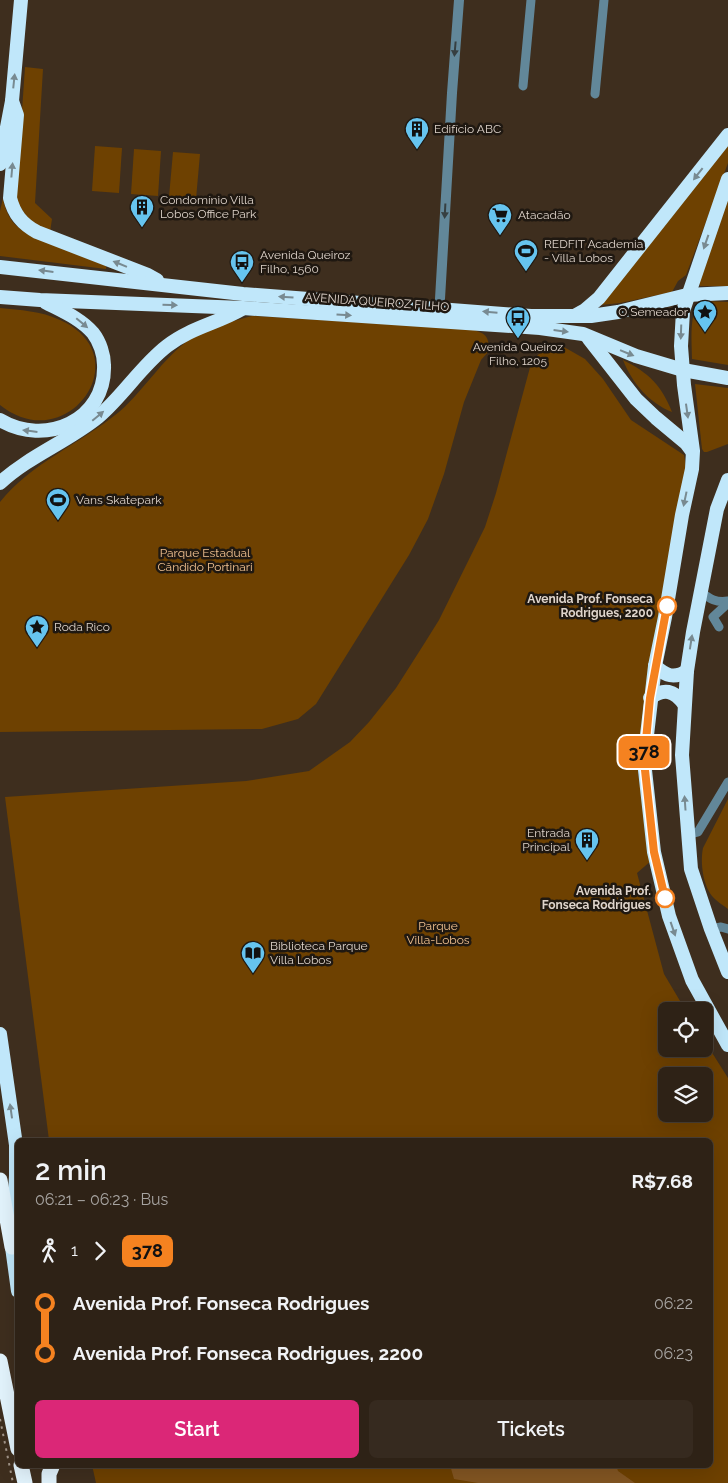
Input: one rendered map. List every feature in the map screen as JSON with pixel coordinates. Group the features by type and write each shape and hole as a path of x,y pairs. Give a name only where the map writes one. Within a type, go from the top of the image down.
{"highway":[{"path":"0,164 12,101 21,0"},
{"path":"12,101 17,115 10,198 18,217 29,228 37,232 148,275 164,285"},
{"path":"574,316 585,310 599,298 728,135"},
{"path":"728,181 683,311 681,328 683,370 692,452 692,469 655,666 644,761 648,812 657,867 669,916 692,980 728,1045"},
{"name":"AVENIDA QUEIROZ FILHO","path":"0,267 439,314 583,334 636,356 683,370 728,378"},
{"name":"AVENIDA QUEIROZ FILHO","path":"0,297 243,308 574,316 618,312 688,295 728,293"},
{"path":"0,420 25,431 45,432 58,429 79,418 91,407 103,387 104,360 96,337 74,317 40,300"},
{"path":"0,483 20,466 76,433 98,416 171,343 199,327 232,315 243,308"},
{"path":"583,334 593,343 611,369 636,399 680,438 692,452"},
{"path":"728,480 717,509 686,671 682,755 690,868 728,972"},
{"path":"655,666 669,676 677,676 686,671"},
{"path":"650,698 659,692 666,692 676,695 684,704"},
{"path":"0,1034 15,1138"},
{"path":"0,1180 15,1268"},
{"path":"12,1246 15,1194"},
{"path":"0,1361 15,1434"},
{"path":"22,1468 25,1483"},
{"path":"49,1483 51,1468"},
{"path":"52,1468 56,1483"}],"street":[{"path":"439,314 459,0"},
{"path":"523,86 531,0"},
{"path":"595,94 604,0"},
{"path":"701,592 713,600 728,602"},
{"path":"719,627 713,617 728,602"},
{"path":"687,835 698,832 728,782"},
{"path":"711,929 721,927 728,929"}],"green space":[{"path":"25,67 43,69 35,203 52,219 50,232 29,219 22,211 16,199"},
{"path":"728,144 728,163 686,275 678,281 672,292 601,305"},
{"path":"95,146 122,148 119,193 92,191"},
{"path":"134,149 161,151 158,196 131,194"},
{"path":"173,152 200,154 196,199 169,197"},
{"path":"3,198 6,211 12,221 21,229 32,236 106,266 106,269 0,256 0,211"},
{"path":"728,198 728,286 700,286 699,283"},
{"path":"704,301 728,302 728,365 692,359 693,316 698,303"},
{"path":"0,308 30,311 53,317 83,336 94,356 94,377 86,396 70,411 49,420 25,418 0,405"},
{"name":"Parque Estadual Cândido Portinari","path":"252,316 470,329 483,334 487,338 489,351 481,360 464,402 444,474 428,519 409,555 316,704 298,719 262,729 0,732 0,502 26,476 119,412 186,342 211,328"},
{"name":"Parque Villa-Lobos","path":"564,347 585,359 603,379 631,420 684,455 687,472 648,688 638,774 652,860 637,873 664,974 681,1002 658,1002 658,1057 713,1057 713,1054 728,1078 728,1483 96,1483 93,1468 713,1468 713,1138 49,1138 5,797 246,781 309,771 350,742 396,688 439,620 485,527 532,360 545,349"},
{"path":"623,360 647,375 659,387 672,412 656,403 642,391 631,377"},
{"path":"695,384 728,388 728,444 707,452 704,452 702,449"},
{"path":"728,799 728,909 715,900 706,886 702,860 703,848"}],"shaded area":[{"path":"451,1468 617,1468 618,1471 635,1483 478,1483 454,1479"}],"railway":[{"path":"0,1419 13,1483"}],"bus line":[{"name":"378","path":"665,898 654,852 648,812 644,761 650,698 667,606"}],"place":[{"name":"Edifício ABC","path":"417,150"},
{"name":"Condomínio Villa Lobos Office Park","path":"142,228"},
{"name":"Atacadão","path":"500,236"},
{"name":"REDFIT Academia - Villa Lobos","path":"526,272"},
{"name":"Avenida Queiroz Filho, 1560","path":"242,283"},
{"name":"O Semeador","path":"705,333"},
{"name":"Avenida Queiroz Filho, 1205","path":"518,339"},
{"name":"Vans Skatepark","path":"58,521"},
{"name":"Avenida Prof. Fonseca Rodrigues, 2200","path":"667,606"},
{"name":"Roda Rico","path":"37,648"},
{"name":"Entrada Principal","path":"587,861"},
{"name":"Avenida Prof. Fonseca Rodrigues","path":"665,898"},
{"name":"Biblioteca Parque Villa Lobos","path":"253,974"}]}
